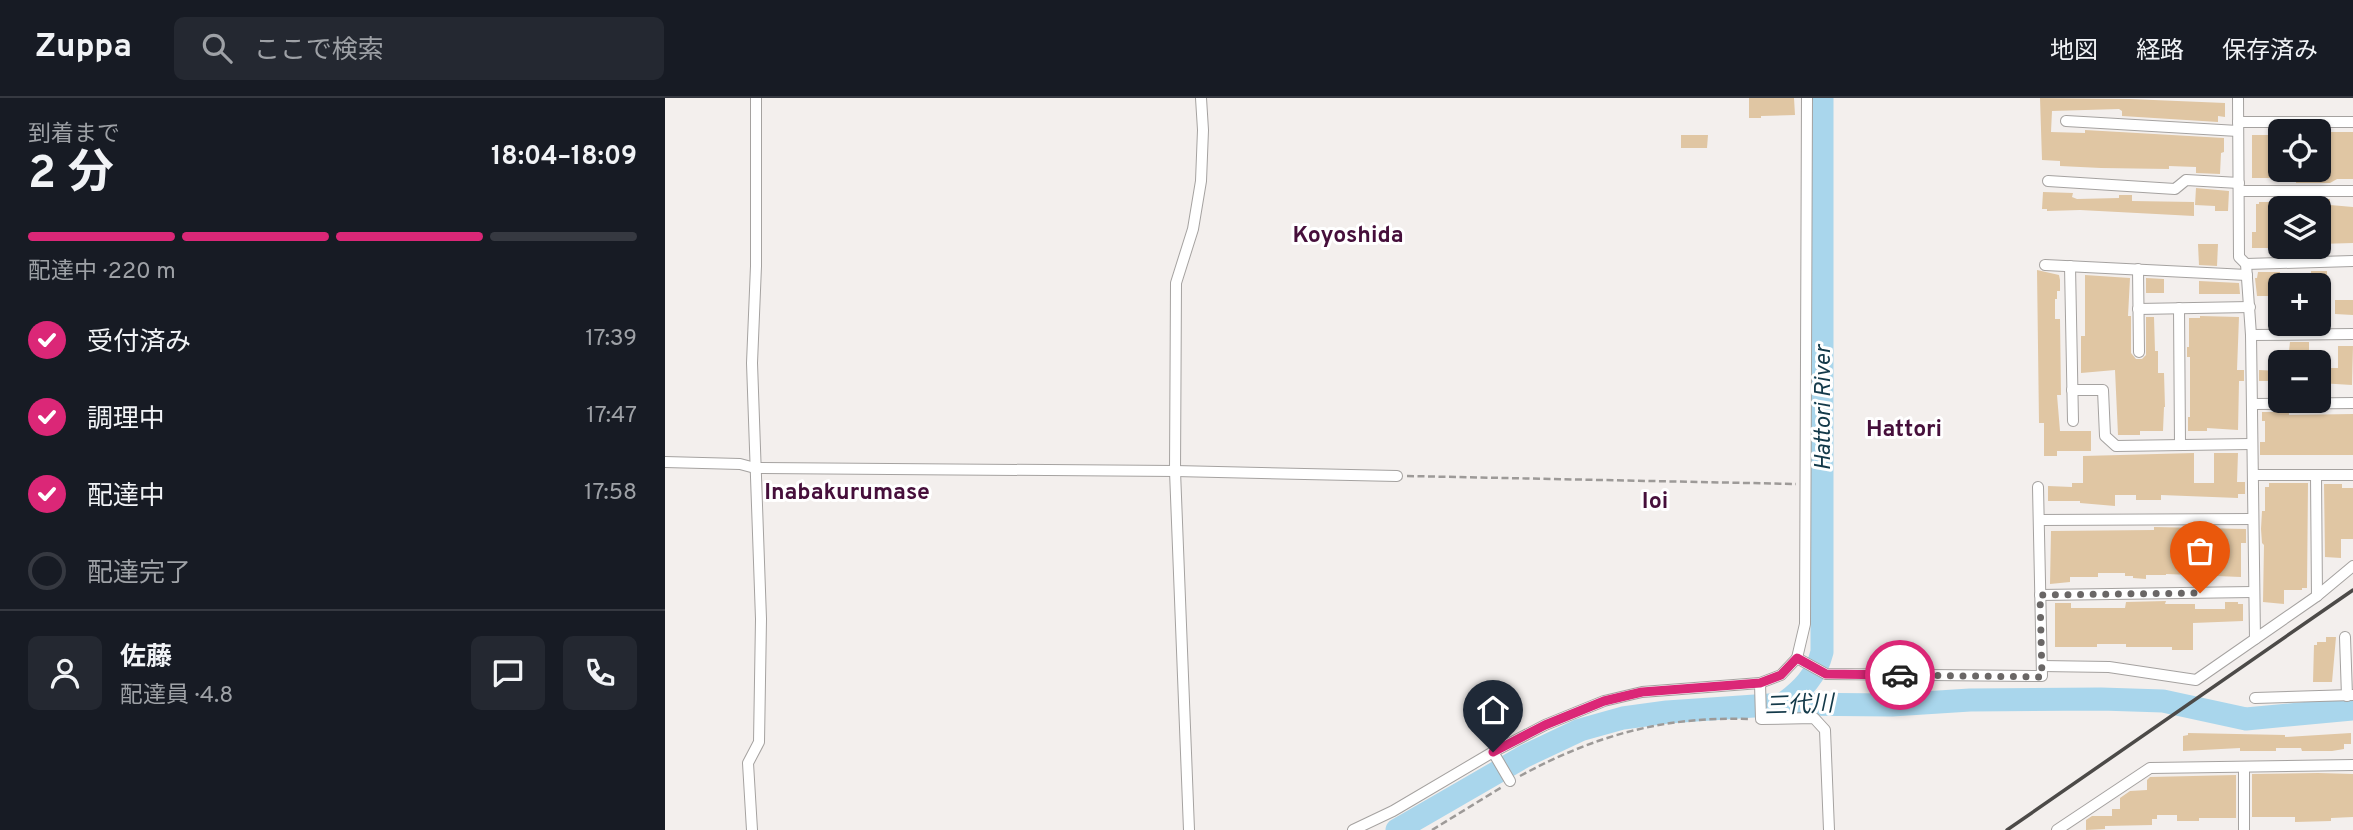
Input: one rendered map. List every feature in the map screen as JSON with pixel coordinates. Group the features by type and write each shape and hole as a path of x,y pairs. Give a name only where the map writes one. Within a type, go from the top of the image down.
{"street":[{"path":"752,830 748,763 759,742 761,619 753,363 756,98"},
{"path":"1188,830 1175,471 1176,283 1193,229 1201,181 1201,98"},
{"path":"1353,830 1394,811 1545,725 1604,701 1642,692 1760,685 1781,675 1800,659 1805,624 1807,98"},
{"path":"2238,98 2239,257 2247,269 2252,335 2255,639"},
{"path":"2066,121 2238,127 2353,122"},
{"path":"2048,181 2175,189 2186,180 2239,187 2353,191"},
{"path":"2045,265 2138,269 2247,269 2353,261"},
{"path":"2070,266 2073,421"},
{"path":"2138,269 2139,352"},
{"path":"2138,309 2249,307"},
{"path":"2179,308 2180,445"},
{"path":"2252,335 2353,334"},
{"path":"2072,390 2103,390 2105,436 2116,446 2252,444"},
{"path":"2253,404 2353,403"},
{"path":"665,462 740,464 755,468 1175,471 1397,476"},
{"path":"2253,475 2353,475"},
{"path":"2316,475 2316,596"},
{"path":"1800,659 1826,674 2042,677 2038,487"},
{"path":"2039,520 2253,519"},
{"path":"2042,666 2121,668 2196,680 2316,596 2353,566"},
{"path":"2040,595 2253,592"},
{"path":"2255,698 2350,696 2345,637"},
{"path":"1760,685 1761,717 1814,718 1825,730 1829,830"},
{"path":"1494,753 1510,780"},
{"path":"2057,830 2150,768 2353,765"},
{"path":"2244,767 2244,830"}],"path":[{"path":"1397,476 1804,484"},
{"path":"1432,830 1510,780 1603,738 1664,723 1761,717"}],"building":[{"path":"1749,98 1794,98 1795,115 1749,118"},
{"path":"2040,98 2225,103 2225,117 2218,116 2218,122 2122,116 2119,109 2052,111 2051,132 2085,133 2085,130 2224,138 2220,174 2196,173 2196,167 2101,168 2060,166 2060,161 2042,160"},
{"path":"2331,132 2353,132 2353,179 2337,179 2330,183 2296,183 2331,182"},
{"path":"1681,135 1708,135 1707,148 1681,148"},
{"path":"2252,135 2268,135 2268,178 2252,178"},
{"path":"2196,188 2229,191 2228,211 2215,211 2215,206 2195,205"},
{"path":"2043,192 2073,193 2072,197 2077,199 2132,195 2132,201 2194,202 2194,216 2080,210 2047,211 2042,209"},
{"path":"2268,202 2268,248 2252,248 2252,232 2256,232 2256,204"},
{"path":"2331,205 2353,207 2353,243 2331,244"},
{"path":"2198,244 2218,244 2217,266 2199,265"},
{"path":"2037,270 2059,275 2060,280 2060,291 2057,291 2055,299 2055,319 2060,319 2061,395 2057,395 2060,431 2091,431 2091,451 2057,451 2057,456 2044,456 2044,423 2039,423"},
{"path":"2311,271 2327,271 2327,273"},
{"path":"2258,272 2280,272 2268,273 2268,296 2257,296 2255,278"},
{"path":"2085,275 2130,278 2128,316 2131,316 2131,353 2136,359 2142,359 2146,355 2146,317 2154,317 2158,373 2164,373 2163,431 2118,435 2115,370 2081,373 2081,336 2085,336"},
{"path":"2146,278 2164,279 2164,293 2146,293"},
{"path":"2199,281 2239,283 2240,294 2199,294"},
{"path":"2335,300 2353,300 2353,315 2335,314"},
{"path":"2239,317 2237,370 2244,370 2244,381 2239,381 2238,430 2207,428 2207,431 2188,431 2189,318"},
{"path":"2290,342 2309,342 2309,350 2289,350"},
{"path":"2338,346 2353,346 2352,385 2331,384 2331,368 2338,368"},
{"path":"2259,370 2268,370 2268,381 2259,381"},
{"path":"2262,412 2289,415 2353,414 2353,455 2260,455 2260,442 2265,442 2265,421 2262,421"},
{"path":"2194,453 2194,483 2214,483 2214,453 2238,453 2237,482 2245,482 2245,494 2238,494 2238,498 2161,495 2161,500 2136,500 2136,495 2115,495 2115,506 2080,501 2048,501 2048,486 2072,487 2072,483 2083,483 2083,456"},
{"path":"2269,483 2308,483 2307,588 2284,590 2284,604 2263,602 2264,545 2261,529 2262,511 2265,511 2265,487 2269,487"},
{"path":"2324,484 2342,484 2342,488 2353,488 2353,539 2341,539 2341,558 2325,557"},
{"path":"2154,527 2246,529 2246,543 2241,543 2241,577 2166,574 2146,575 2146,579 2125,576 2125,573 2098,573 2098,577 2070,577 2070,582 2050,584 2051,531 2154,530"},
{"path":"2166,601 2165,604 2195,604 2195,609 2225,609 2225,602 2238,602 2243,604 2243,621 2193,623 2193,650 2126,647 2126,644 2055,647 2055,603 2071,603 2071,608 2125,608 2126,602"},
{"path":"2326,637 2336,637 2332,682 2313,682 2314,645 2317,645 2317,642 2326,642"},
{"path":"2188,733 2285,737 2351,733 2351,744 2344,744 2344,749 2332,751 2276,748 2276,751 2240,751 2240,748 2183,751 2183,736"},
{"path":"2252,774 2353,774 2353,817 2295,822 2295,817 2252,817"},
{"path":"2236,775 2236,818 2177,821 2177,815 2157,815 2157,819 2152,819 2152,825 2105,826 2105,829 2086,830 2086,820 2092,816 2112,816 2112,809 2120,809 2120,798 2130,791 2147,790 2147,780 2150,777"}],"waterway":[{"name":"Hattori River","path":"1783,704 1808,681 1822,652 1822,98"},
{"name":"三代川","path":"1397,830 1525,756 1580,730 1623,718 1667,712 1783,704 1892,705 1970,700 2101,699 2163,701 2246,719 2353,709"}],"railway":[{"path":"2007,830 2353,590"}],"way so far":[{"path":"1900,675 2042,677 2040,595 2200,593"}],"district":[{"name":"Koyoshida","path":"1348,234"},
{"name":"Hattori","path":"1904,428"},
{"name":"Inabakurumase","path":"847,491"},
{"name":"Ioi","path":"1655,500"}],"route":[{"path":"1493,752 1545,725 1604,701 1642,692 1760,683 1781,675 1797,658 1826,674 1900,675"}]}
